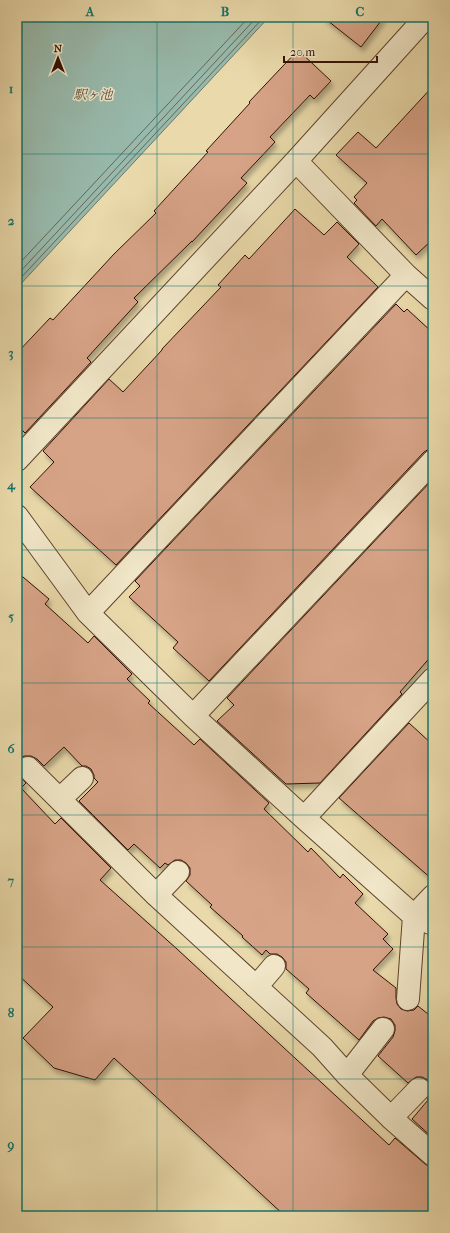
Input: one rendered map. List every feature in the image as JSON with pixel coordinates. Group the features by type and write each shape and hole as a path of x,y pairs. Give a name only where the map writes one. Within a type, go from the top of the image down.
{"street":[{"path":"17,460 296,161 426,17"},
{"path":"296,161 406,274 433,299"},
{"path":"88,613 406,274"},
{"path":"193,716 433,461"},
{"path":"17,516 88,613 193,716 304,818 424,920"},
{"path":"304,818 433,679"},
{"path":"28,768 156,895 322,1047 347,1075 391,1118 433,1155"},
{"path":"60,799 82,778"},
{"path":"156,895 178,872"},
{"path":"408,999 424,920 433,896"},
{"path":"256,987 274,966"},
{"path":"347,1075 383,1029"},
{"path":"391,1118 419,1089"}],"water":[{"name":"駅ヶ池","path":"17,17 269,17 17,288"}],"building":[{"path":"323,17 384,17 361,47"},
{"path":"298,50 331,81 314,99 310,95 270,137 275,142 241,178 247,183 192,242 134,298 138,302 87,358 91,362 25,433 17,425 17,353 50,318 53,320 114,254 156,213 154,211 208,152 206,151 250,103 249,102"},
{"path":"433,86 433,239 416,255 382,219 376,226 354,203 357,200 354,197 367,183 336,155 358,132 376,148"},
{"path":"295,209 324,235 337,222 359,244 347,257 378,287 116,565 30,487 54,462 43,451 109,379 123,392 221,287 218,285 245,255 249,259"},
{"path":"396,304 404,312 407,309 433,333 433,449 429,449 424,452 209,681 173,648 178,642 129,597 140,586 135,581"},
{"path":"433,479 433,654 400,692 402,694 320,783 286,784 217,721 234,705 227,698"},
{"path":"17,572 49,599 45,604 88,643 94,636 132,674 127,679 150,701 148,703 194,745 200,739 269,803 264,809 308,852 311,848 340,878 343,874 363,894 355,903 388,934 383,939 393,949 373,970 396,988 397,1004 401,1009 407,1011 414,1010 418,1006 433,1018 433,1138 412,1119 428,1100 427,1099 431,1092 431,1086 428,1080 422,1077 416,1077 408,1083 378,1056 393,1037 395,1025 391,1019 384,1017 373,1021 359,1040 306,993 309,989 286,969 286,962 282,957 277,954 270,954 266,950 262,955 210,907 212,905 186,881 190,875 190,868 186,863 181,860 175,860 168,865 165,863 160,868 134,844 128,850 79,801 98,782 94,778 91,769 86,766 82,766 64,747 44,766 37,759 31,756 24,756 19,759 17,763"},
{"path":"409,723 433,745 433,880 339,798"},
{"path":"17,773 26,783 21,788 55,824 61,818 111,868 100,880 389,1145 395,1138 425,1164 433,1167 433,1216 285,1216 114,1058 95,1080 54,1068 23,1038 53,1007 17,974"}]}
